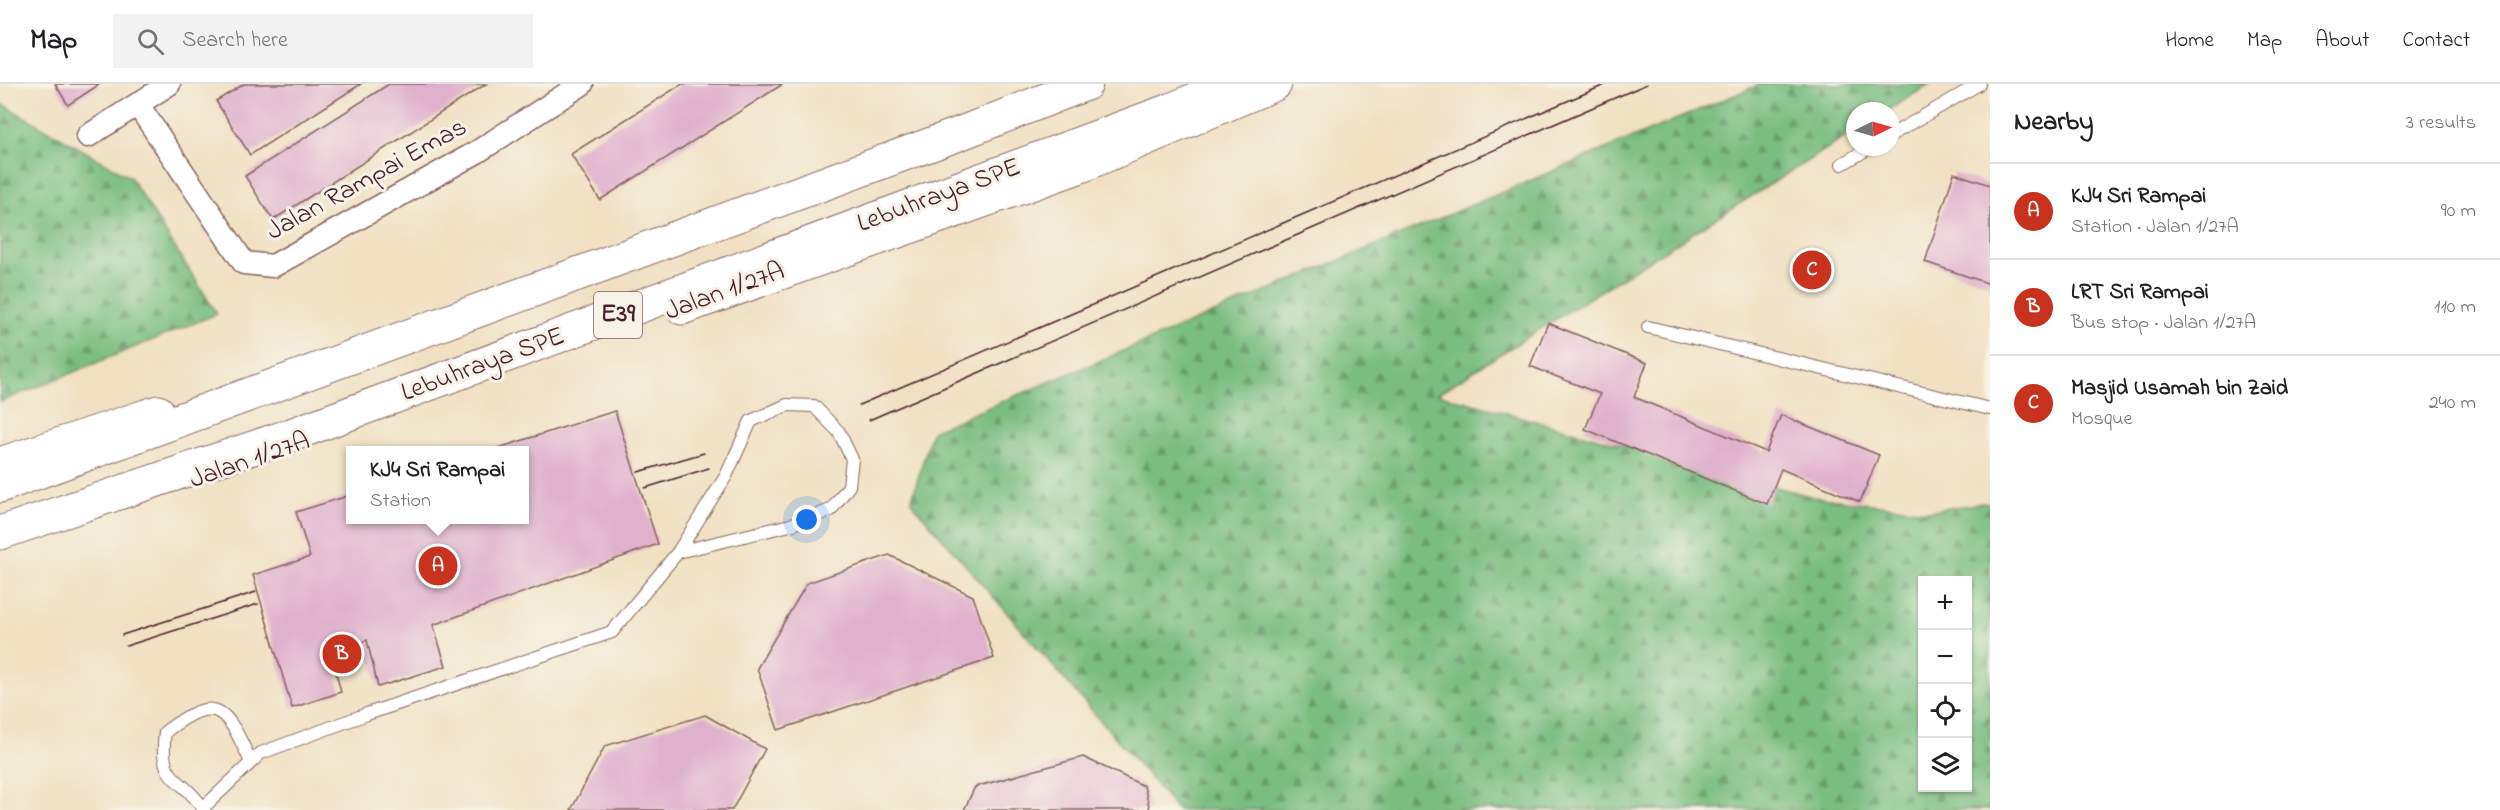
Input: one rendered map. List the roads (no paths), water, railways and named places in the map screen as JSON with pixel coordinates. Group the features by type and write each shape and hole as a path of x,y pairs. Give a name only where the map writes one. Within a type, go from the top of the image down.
{"main road":[{"path":"0,464 216,393 1060,84"},
{"name":"Lebuhraya SPE","path":"0,486 912,152 1086,84"},
{"name":"Lebuhraya SPE","path":"0,533 291,435 1107,134 1231,84"},
{"name":"Jalan 1/27A","path":"0,547 1081,166 1275,84"}],"street":[{"path":"88,136 169,84"},
{"name":"Jalan Rampai Emas","path":"138,105 244,263 273,266 477,152 582,84"}],"lane":[{"path":"1900,130 1979,84"},
{"path":"1842,164 1856,156"},
{"path":"1648,327 1990,409"},
{"path":"251,762 229,721 217,710 207,708 181,720 165,732 163,750 165,769 204,809 261,753 367,714 612,632 678,552 726,476 751,421 787,405 814,406 839,432 852,459 849,486 831,510 790,525 678,552"}],"tram line":[{"path":"859,405 1607,84"},
{"path":"869,420 1647,84"},
{"path":"638,472 704,453"},
{"path":"645,488 709,468"},
{"path":"122,635 256,592"},
{"path":"126,646 258,604"}],"place":[{"name":"Masjid Usamah bin Zaid","path":"1812,270"},
{"name":"KJ4 Sri Rampai","path":"438,566"},
{"name":"LRT Sri Rampai","path":"342,654"}]}
